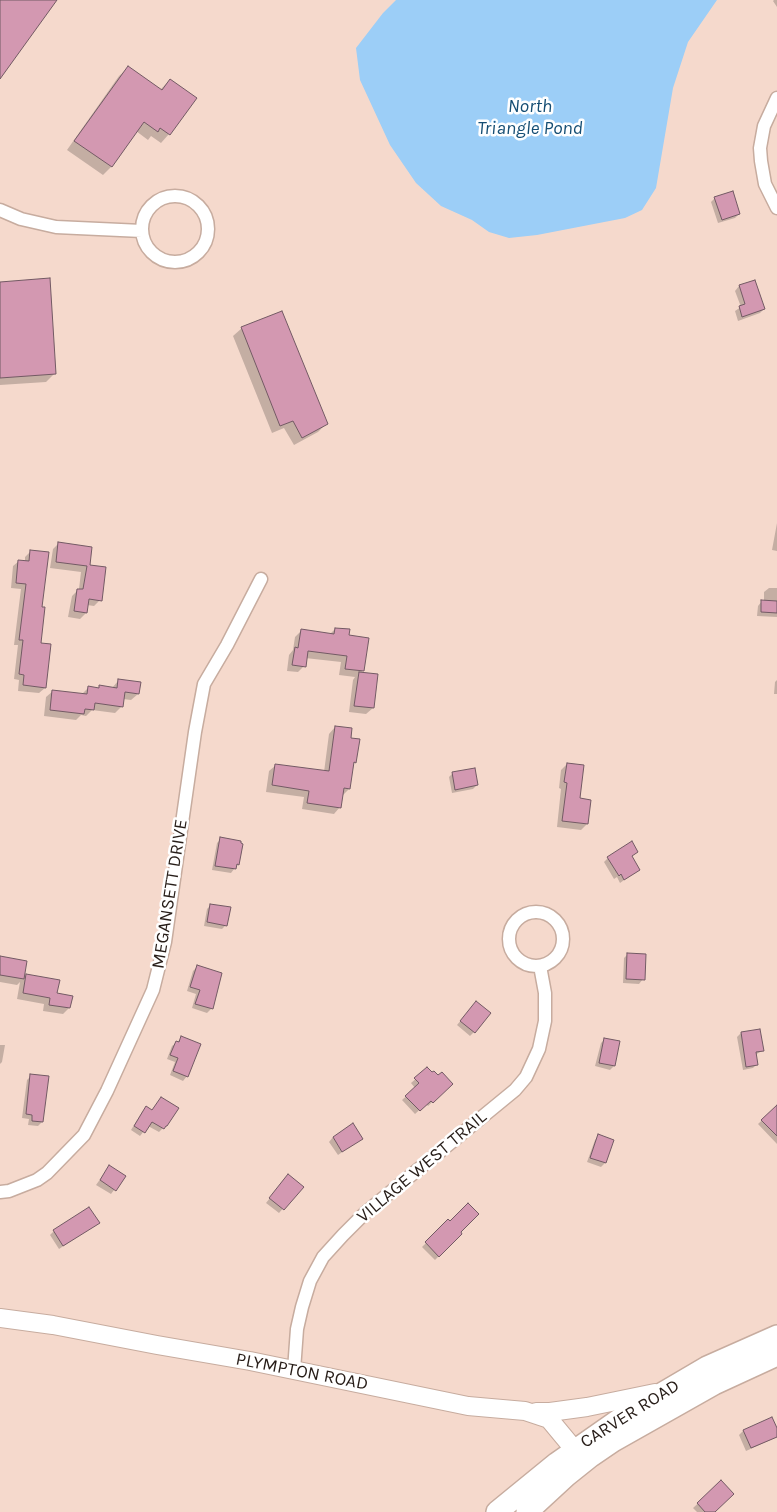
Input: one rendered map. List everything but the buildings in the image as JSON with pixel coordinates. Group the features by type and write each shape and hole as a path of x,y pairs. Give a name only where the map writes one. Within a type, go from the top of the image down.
{"highway":[{"name":"CARVER ROAD","path":"497,1512 579,1455 627,1414 662,1392 707,1367 777,1336"},
{"name":"CARVER ROAD","path":"527,1512 579,1455 613,1441 696,1394 777,1355"}],"main road":[{"name":"PLYMPTON ROAD","path":"0,1318 53,1325 157,1346 294,1370 468,1406 525,1412 549,1418 579,1455"},
{"path":"525,1412 550,1412 587,1407 662,1392"}],"street":[{"path":"777,98 764,126 760,148 765,184 777,208"},
{"path":"175,196 188,199 199,207 206,218 208,231 204,244 196,254 184,261 171,262 153,254 145,243 142,231 144,217 151,206 162,198 175,196"},
{"path":"0,210 20,218 56,227 142,231"},
{"name":"MEGANSETT DRIVE","path":"0,1192 9,1191 37,1180 48,1173 84,1135 107,1091 153,990 165,942 195,732 204,684 261,580"},
{"path":"546,913 559,924 563,935 560,953 552,962 540,966 528,965 518,960 510,950 509,932 515,922 524,914 546,913"},
{"name":"VILLAGE WEST TRAIL","path":"294,1370 297,1329 302,1307 310,1281 323,1257 365,1213 463,1134 515,1090 526,1077 539,1049 545,1021 545,993 540,966"}],"water":[{"name":"North Triangle Pond","path":"396,0 717,0 688,42 673,88 656,188 642,210 625,218 537,235 509,238 489,232 472,220 441,206 416,183 390,145 360,80 356,48 383,13"}]}
